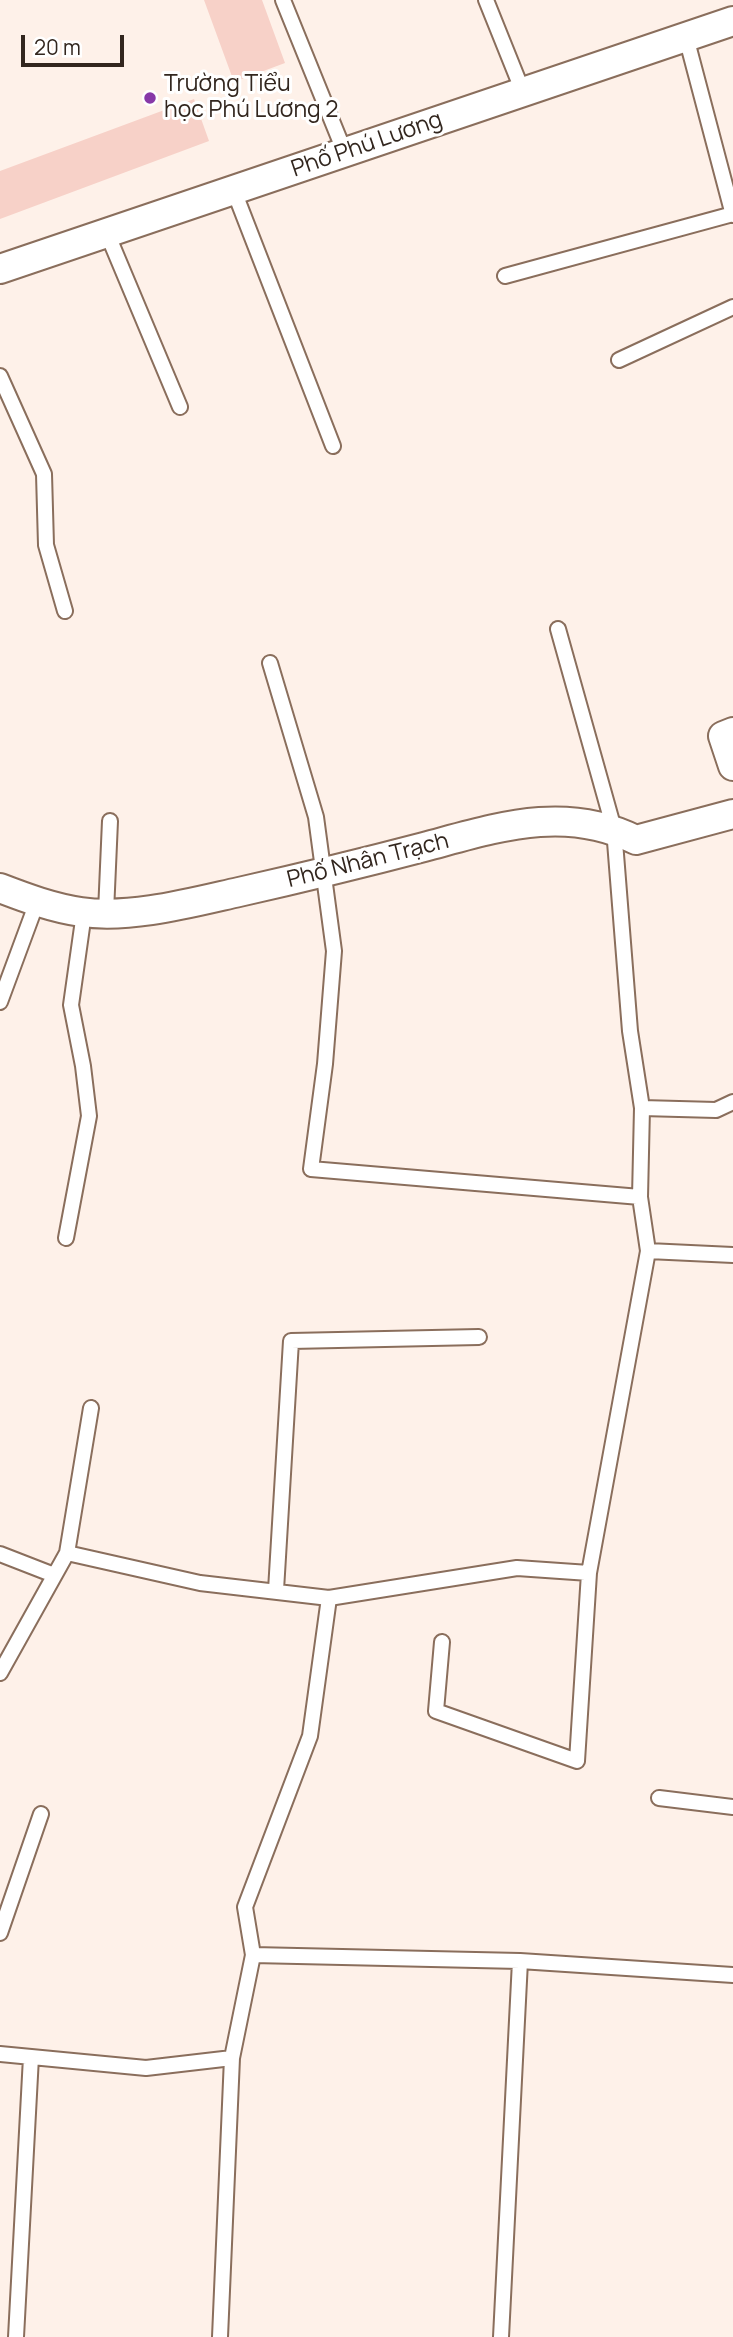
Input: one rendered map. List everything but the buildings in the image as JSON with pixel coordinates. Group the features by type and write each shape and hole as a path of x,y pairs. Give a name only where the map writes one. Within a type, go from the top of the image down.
{"street":[{"name":"Phố Phú Lương","path":"0,269 733,21"},
{"path":"733,732 723,736 733,766"},
{"name":"Phố Nhân Trạch","path":"0,888 37,902 95,912 160,910 321,873 525,820 614,829 636,840 733,814"}],"lane":[{"path":"283,0 345,153"},
{"path":"486,0 523,92"},
{"path":"505,276 733,214 686,37"},
{"path":"234,191 333,446"},
{"path":"107,233 180,407"},
{"path":"619,360 733,307"},
{"path":"0,376 44,474 46,545 65,611"},
{"path":"442,1643 436,1711 577,1761 589,1573 648,1251 640,1197 642,1108 630,1031 614,829 558,629"},
{"path":"270,663 316,817 321,873 331,929 333,970 324,1075 311,1169 640,1197"},
{"path":"66,1238 89,1116 71,1005 95,912 110,821"},
{"path":"0,1002 37,902"},
{"path":"642,1108 716,1110 733,1102"},
{"path":"648,1251 733,1255"},
{"path":"276,1590 291,1340 480,1337"},
{"path":"0,1673 67,1553 91,1408"},
{"path":"67,1553 200,1583 329,1598 517,1568 589,1573"},
{"path":"0,1554 54,1575"},
{"path":"220,2337 232,2058 253,1955 245,1907 310,1737 329,1598"},
{"path":"659,1798 733,1807"},
{"path":"0,1933 41,1814"},
{"path":"253,1955 520,1961 733,1975"},
{"path":"500,2337 520,1961"},
{"path":"0,2054 146,2068 232,2058"},
{"path":"16,2337 31,2057"}],"place":[{"name":"Trường Tiểu học Phú Lương 2","path":"150,98"}]}
